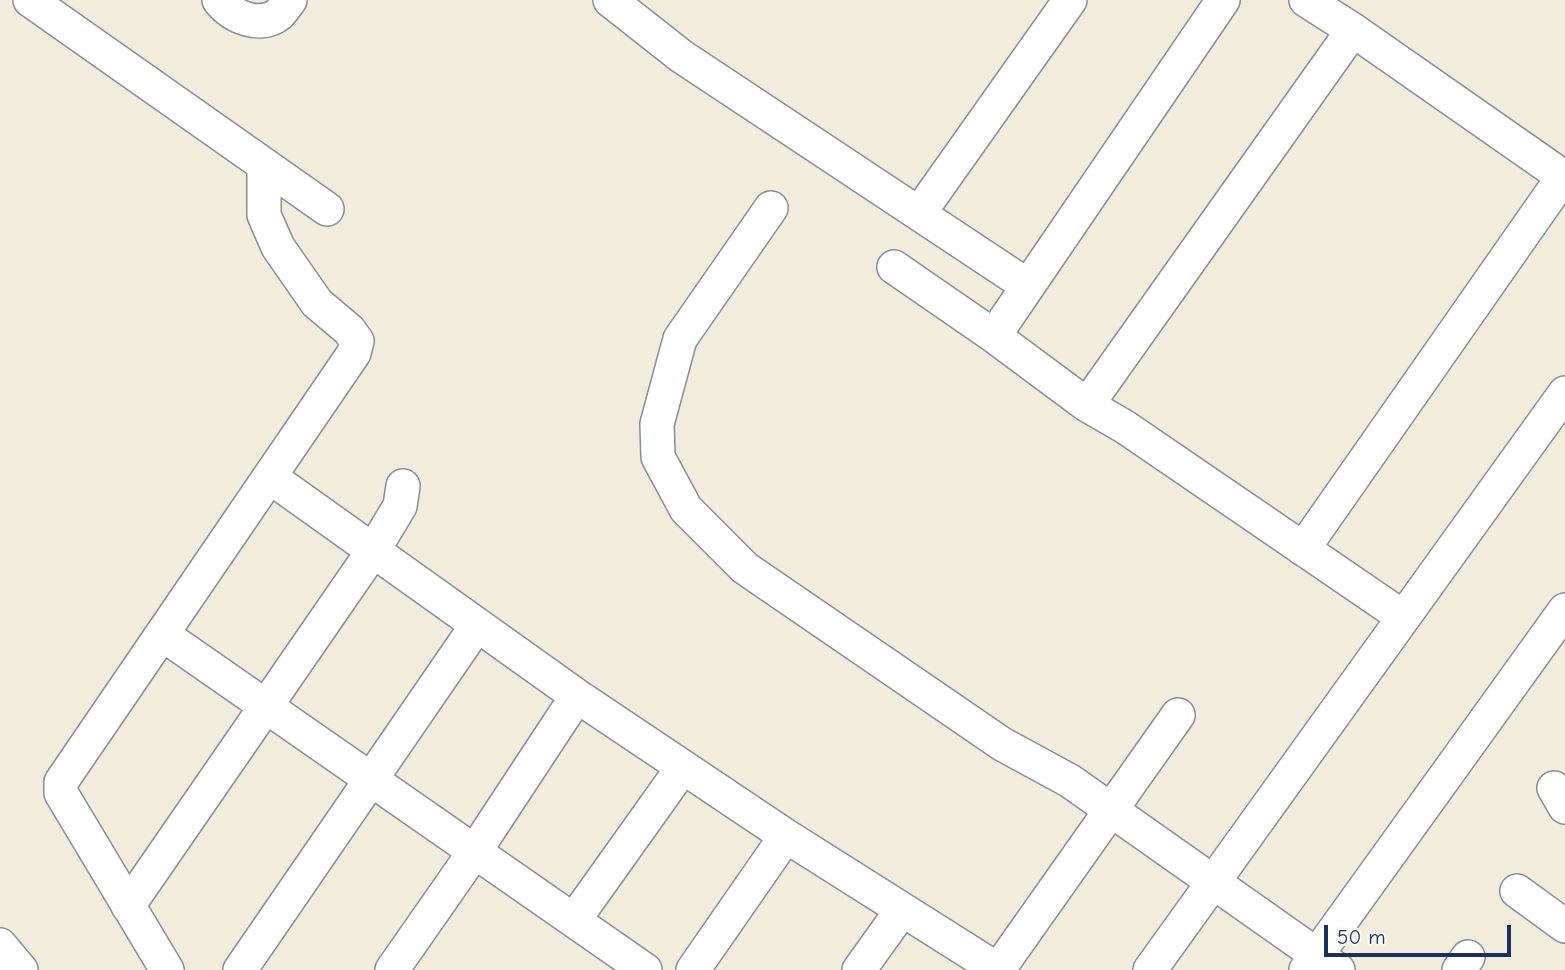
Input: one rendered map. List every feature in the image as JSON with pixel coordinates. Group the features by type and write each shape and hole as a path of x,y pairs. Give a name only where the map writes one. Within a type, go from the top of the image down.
{"street":[{"path":"30,0 327,209"},
{"path":"219,0 236,16 263,20 279,14 290,0"},
{"path":"610,0 681,56 1028,286"},
{"path":"920,212 1070,0"},
{"path":"994,336 1223,0"},
{"path":"1303,549 1564,177 1306,0"},
{"path":"1087,405 1353,30"},
{"path":"167,970 61,793 61,782 355,353 357,341 349,330 317,303 278,247 264,215 264,164"},
{"path":"771,208 680,339 657,424 658,457 685,509 745,568 1002,744 1070,781 1212,881 1320,965 1565,610"},
{"path":"894,267 1087,405 1125,426 1403,617"},
{"path":"1150,970 1565,393"},
{"path":"270,477 577,696 786,836 998,970 1178,715"},
{"path":"128,906 373,551 400,506 403,486"},
{"path":"240,970 477,625"},
{"path":"162,634 645,970"},
{"path":"392,970 475,851 577,696"},
{"path":"574,920 683,767"},
{"path":"693,970 786,836"},
{"path":"1517,891 1565,926"},
{"path":"859,970 902,910"},
{"path":"0,945 21,970"}]}
